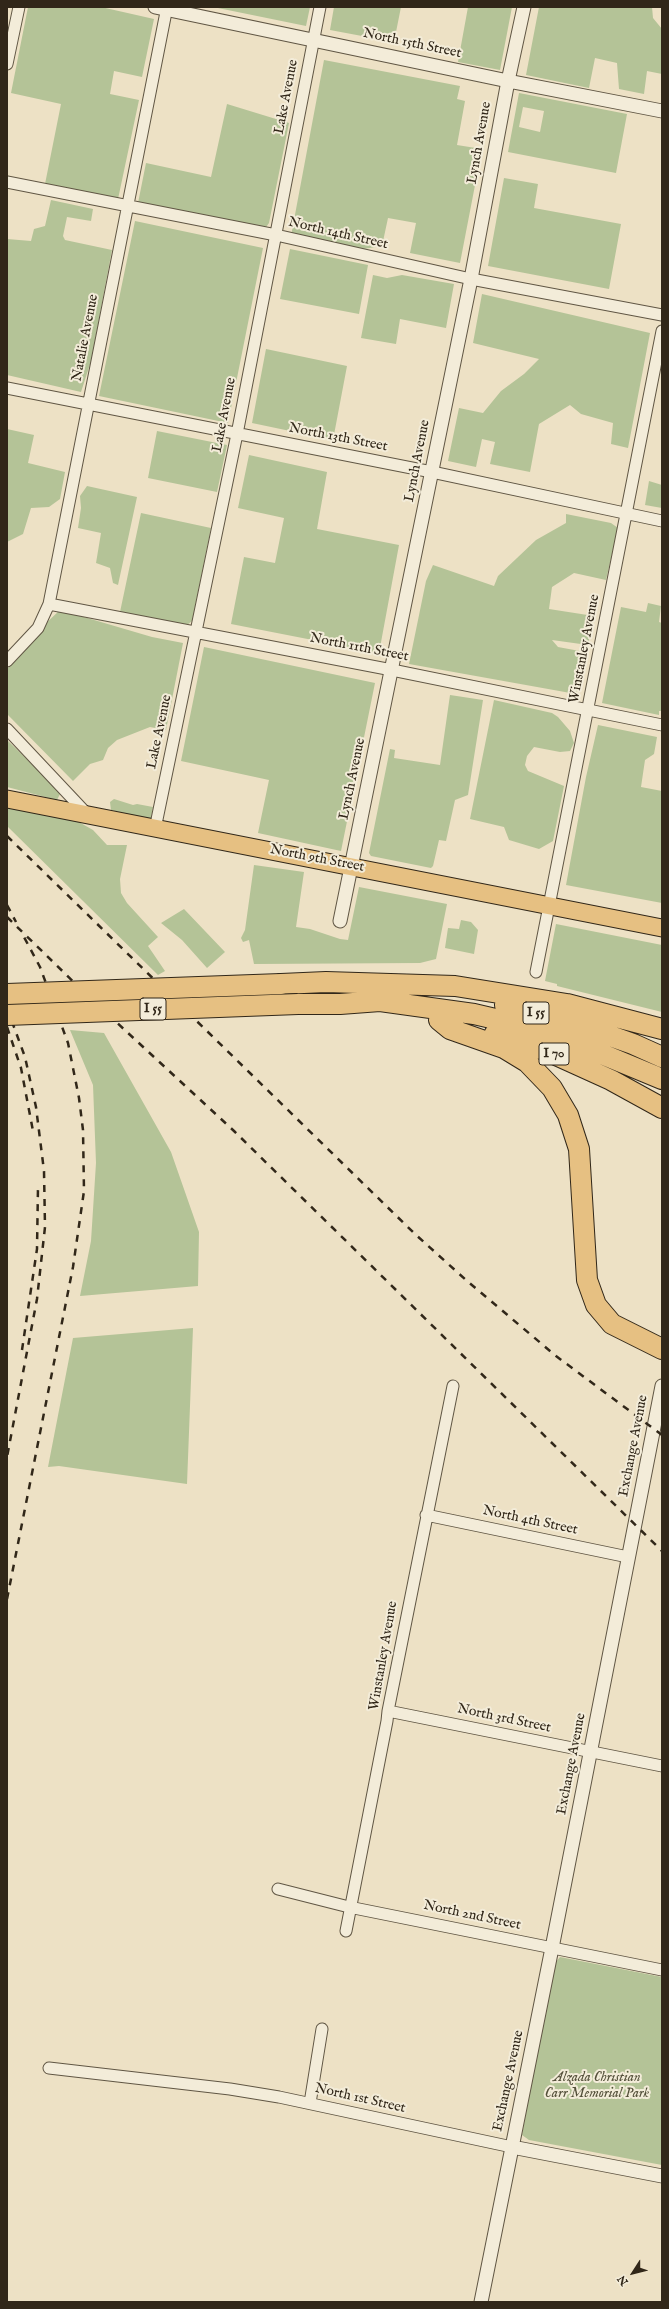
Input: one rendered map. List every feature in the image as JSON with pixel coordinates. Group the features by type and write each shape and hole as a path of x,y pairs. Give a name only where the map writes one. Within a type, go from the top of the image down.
{"highway":[{"name":"I 55","path":"7,994 326,982 406,986 436,994 506,1005 568,1021 634,1044 662,1057"},
{"path":"406,986 438,984 519,995 583,1008 662,1029"},
{"name":"I 55","path":"7,1015 298,1004 340,1004 380,1001 442,1008 505,1021 583,1045 662,1078"},
{"name":"I 70","path":"340,1004 366,1011 439,1020 493,1032 547,1051 611,1080 662,1108"},
{"path":"583,1008 614,1007 662,1020"},
{"path":"439,1020 450,1029 504,1048 527,1062 552,1088 568,1115 579,1149 587,1280 596,1306 612,1324 662,1349"}],"main road":[{"name":"North 9th Street","path":"7,799 662,928"}],"street":[{"path":"7,64 19,7"},
{"name":"Lake Avenue","path":"155,829 237,434 320,7"},
{"name":"Lynch Avenue","path":"340,921 471,279 508,81 524,7"},
{"name":"North 15th Street","path":"163,8 508,81 662,110"},
{"name":"Natalie Avenue","path":"7,661 38,628 49,604 128,206 163,8"},
{"name":"North 14th Street","path":"7,182 276,235 471,279 662,316"},
{"name":"Winstanley Avenue","path":"536,972 662,331"},
{"name":"North 13th Street","path":"7,388 432,472 662,521"},
{"name":"North 11th Street","path":"49,604 392,670 662,725"},
{"path":"7,729 87,814"},
{"name":"Winstanley Avenue","path":"346,1931 349,1907 388,1721 388,1710 453,1386"},
{"name":"Exchange Avenue","path":"481,2302 662,1386"},
{"name":"North 4th Street","path":"426,1515 628,1557"},
{"name":"North 3rd Street","path":"388,1710 662,1766"},
{"name":"North 2nd Street","path":"278,1889 349,1907 662,1970"},
{"path":"310,2103 322,2029"},
{"name":"North 1st Street","path":"49,2068 230,2089 310,2103 512,2147 662,2176"}],"green space":[{"path":"28,7 101,7 154,19 142,77 114,71 110,94 139,100 118,199 45,184 61,104 11,93"},
{"path":"213,7 310,7 306,26"},
{"path":"334,7 401,7 394,42 330,30"},
{"path":"468,7 512,7 500,70 458,62"},
{"path":"539,7 652,7 653,18 662,29 662,74 647,71 644,94 619,89 617,63 595,58 589,88 526,75"},
{"path":"324,60 460,86 457,99 465,101 457,145 482,149 460,263 410,253 416,223 388,218 382,246 363,249 291,236"},
{"path":"519,93 627,114 616,173 508,152","holes":["523,107 544,111 540,132 519,127"]},
{"path":"227,104 289,123 269,223 264,230 138,203 146,163 211,177"},
{"path":"504,178 538,184 534,208 621,224 609,289 488,266"},
{"path":"51,200 93,209 91,221 67,217 63,236 65,240 112,250 91,361 81,392 7,375 7,239 31,241 34,229 45,226"},
{"path":"135,221 263,248 228,423 99,396"},
{"path":"290,249 368,265 359,314 280,299"},
{"path":"373,275 387,278 402,275 454,284 446,328 400,319 396,344 361,338"},
{"path":"482,294 650,333 628,448 611,444 613,423 581,414 570,405 539,424 530,472 490,464 495,442 482,439 476,467 448,461 459,408 483,413 501,391 524,374 539,359 473,343"},
{"path":"266,349 347,366 333,440 252,423"},
{"path":"7,429 34,435 28,463 65,472 60,499 49,507 31,508 23,534 7,542"},
{"path":"157,431 227,445 217,492 148,478"},
{"path":"249,455 327,472 317,529 399,545 379,653 231,624 244,557 275,563 284,518 238,508"},
{"path":"649,481 662,485 662,508 645,505"},
{"path":"87,486 137,497 118,585 113,583 110,568 96,563 101,533 78,528 81,508 80,496"},
{"path":"141,513 211,528 192,621 186,626 120,612"},
{"path":"566,514 611,523 618,528 606,580 574,573 552,587 549,609 594,616 588,645 552,640 558,647 585,652 576,694 409,664 426,581 433,565 494,586 498,576 536,540 566,523"},
{"path":"648,603 661,606 659,622 662,623 662,711 659,711 659,715 602,703 621,607 646,612"},
{"path":"60,610 152,637 183,643 166,730 150,727 117,740 108,748 103,760 90,764 73,781 7,714 7,669 30,645 42,627"},
{"path":"204,647 375,683 341,851 258,833 269,780 181,761"},
{"path":"450,695 483,700 468,795 455,800 446,841 439,840 433,866 431,868 371,856 369,853 390,749 395,750 394,758 440,765"},
{"path":"494,700 552,713 558,717 570,731 574,743 570,751 560,752 534,747 527,756 525,765 528,771 564,786 553,841 539,849 509,840 504,827 470,819"},
{"path":"598,725 657,737 654,754 645,760 641,787 662,791 662,903 566,885 586,777"},
{"path":"7,740 61,792 57,800 7,787"},
{"path":"114,799 133,805 137,804 153,807 151,818 148,819 111,810 110,802"},
{"path":"7,807 77,821 93,830 107,845 127,845 120,879 121,893 127,903 158,937 148,946 165,971 158,975 7,826"},
{"path":"254,865 304,872 296,927 310,929 340,939 348,940 359,887 447,904 436,959 420,963 254,964 249,940 243,942 241,938 245,930"},
{"path":"184,909 225,952 207,968 182,940 161,923"},
{"path":"461,920 471,922 478,930 474,954 445,948 448,928 459,929"},
{"path":"556,924 662,945 662,1012 557,986 557,984 545,981"},
{"path":"70,1030 104,1033 171,1152 199,1232 198,1286 80,1296 91,1241 96,1163 93,1085"},
{"path":"193,1328 187,1484 59,1466 48,1467 73,1338"},
{"name":"Alzada Christian Carr Memorial Park","path":"560,1957 662,1977 662,2165 529,2140 522,2135 554,1964"}],"railway":[{"path":"7,836 415,1234 466,1280 556,1356 662,1435"},
{"path":"7,905 16,922"},
{"path":"7,917 87,995 234,1131 662,1551"},
{"path":"7,1599 73,1267 84,1191 83,1130 79,1098 68,1043 40,967 24,937"},
{"path":"7,1008 25,1057 36,1107 44,1171 45,1227 37,1299 7,1457"},
{"path":"7,1027 21,1068 33,1131"},
{"path":"22,1350 37,1249 38,1187"}]}
